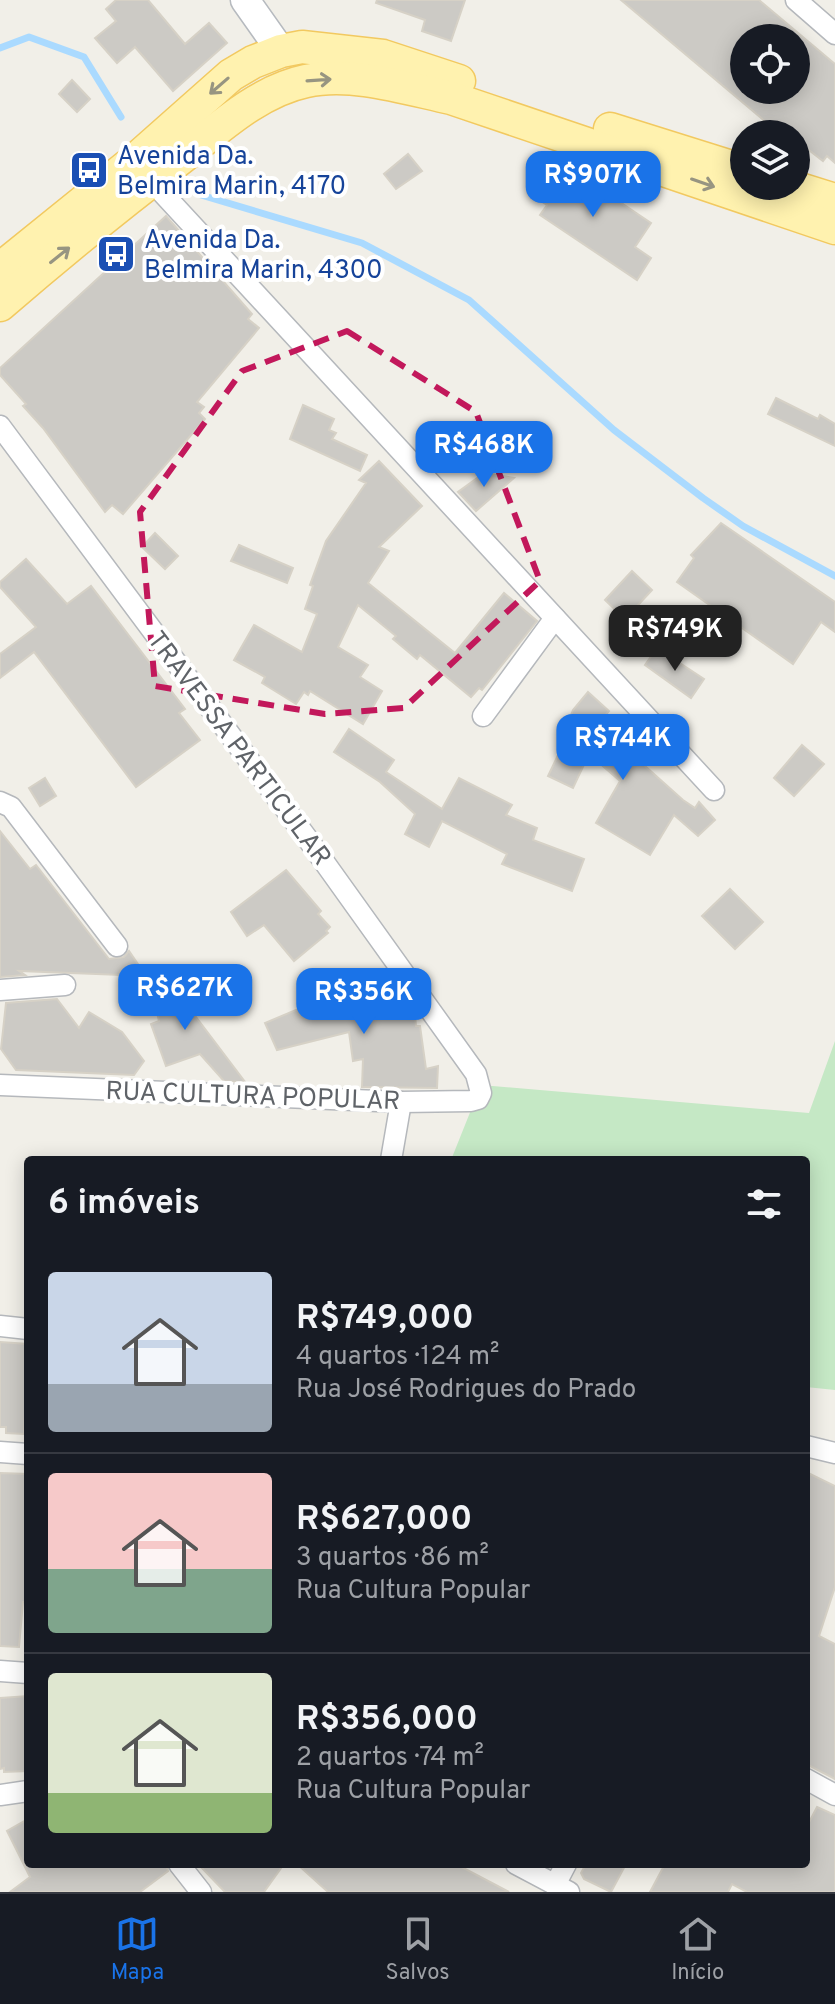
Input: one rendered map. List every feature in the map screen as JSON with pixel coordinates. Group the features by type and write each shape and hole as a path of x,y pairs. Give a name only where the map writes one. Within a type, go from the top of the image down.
{"main road":[{"path":"240,112 274,71 247,3"},
{"path":"0,305 142,171 231,75 267,57 302,47 383,56 730,167"},
{"path":"0,269 142,171 240,112 276,92 305,81 336,79 388,84 451,98 835,228"},
{"path":"810,192 835,200"}],"street":[{"path":"796,0 818,8 835,34"},
{"path":"142,171 714,790"},
{"name":"TRAVESSA PARTICULAR","path":"0,426 307,838 476,1074"},
{"path":"483,716 555,618"},
{"path":"0,802 11,807 117,946"},
{"path":"0,990 65,985"},
{"name":"RUA CULTURA POPULAR","path":"2,1082 401,1102 478,1099 481,1093 476,1074"},
{"path":"392,1156 401,1102"},
{"path":"0,1326 24,1329"},
{"path":"810,1447 835,1453"},
{"path":"0,1452 24,1454"},
{"path":"0,1671 24,1673"},
{"path":"810,1781 835,1795"},
{"path":"0,1795 24,1792"},
{"path":"182,1868 201,1892"},
{"path":"524,1868 562,1888 565,1868"}],"highlighted area":[{"path":"347,331 476,412 540,581 404,708 325,714 155,686 140,512 242,371"}],"green space":[{"path":"835,1041 835,1390 810,1387 810,1156 453,1156 481,1085 809,1113"}],"building":[{"path":"116,0 148,0 185,44 209,23 227,43 173,91 135,47 117,63 95,38 116,21 106,9"},
{"path":"377,0 465,0 451,41 422,31 425,20 376,3"},
{"path":"621,0 759,0 788,24 730,24 730,92"},
{"path":"810,43 835,64 835,163 827,156 823,161 810,151 810,120 764,120 745,104 810,104"},
{"path":"72,80 90,99 77,112 59,94"},
{"path":"408,154 422,171 396,189 384,174"},
{"path":"545,163 565,177 568,173 608,199 611,196 651,223 635,247 651,258 637,280 540,215 547,205 528,193"},
{"path":"166,216 252,314 248,319 259,328 197,402 204,407 199,413 205,419 123,514 112,505 105,512 23,406 26,404 0,375 0,368"},
{"path":"776,398 835,424 835,446 768,414"},
{"path":"303,405 334,419 329,430 336,433 332,439 367,455 360,471 290,439"},
{"path":"379,461 422,506 379,547 389,551 368,583 455,653 504,593 537,621 482,690 479,688 471,697 420,655 417,659 393,639 396,636 358,605 338,647 368,665 360,677 382,691 363,724 310,691 308,695 304,692 296,704 262,683 265,677 234,660 254,625 302,652 317,614 305,609 326,541 366,483 359,480"},
{"path":"484,473 514,478 476,511 458,492"},
{"path":"721,523 835,602 835,632 821,622 793,664 677,582 694,558 691,555"},
{"path":"155,533 178,556 165,569 142,547"},
{"path":"239,545 293,568 287,583 231,561"},
{"path":"26,559 67,604 91,586 185,709 179,713 200,740 136,787 34,652 0,678 0,654 36,627 0,587 0,582"},
{"path":"632,571 652,590 625,619 605,600"},
{"path":"657,648 704,679 691,698 645,665"},
{"path":"588,692 609,711 602,719 611,727 607,732 683,800 695,808 699,802 715,820 698,836 674,815 650,855 596,823 620,781 589,754 573,788 548,776 571,728 567,725 573,710"},
{"path":"349,729 394,760 386,772 442,809 459,778 512,805 506,815 537,828 533,840 584,859 572,891 502,864 507,854 442,821 429,847 405,834 415,814 380,782 334,752"},
{"path":"802,745 824,764 794,796 774,778"},
{"path":"45,778 56,796 40,806 29,788"},
{"path":"0,831 30,869 36,865 109,959 124,957 129,951 146,976 19,971 25,975 0,977"},
{"path":"286,870 321,911 318,914 330,927 326,931 328,933 294,961 264,925 247,936 231,912"},
{"path":"730,889 763,922 735,949 702,916"},
{"path":"148,975 165,976 245,1082 224,1081 200,1054 166,1066 151,1024 159,1021"},
{"path":"360,983 367,1001 398,993 415,1015 416,1026 420,1026 426,1069 438,1066 437,1088 362,1087 363,1059 353,1061 349,1032 277,1050 265,1023"},
{"path":"57,999 79,1028 89,1012 122,1032 144,1061 134,1075 16,1070 1,1049 6,1003"},
{"path":"0,1342 24,1344 24,1434 6,1433 6,1427 0,1427"},
{"path":"0,1473 24,1474 24,1602 19,1647 0,1646"},
{"path":"810,1474 835,1486 835,1587 819,1636 835,1644 835,1779 810,1766"},
{"path":"24,1696 24,1771 4,1772 4,1768 0,1769 0,1698"},
{"path":"817,1807 835,1815 835,1892 747,1892 732,1884 728,1892 650,1892 663,1868 810,1868 810,1820"},
{"path":"24,1821 24,1865 7,1831"},
{"path":"26,1868 167,1868 168,1871 140,1892 10,1892 30,1877"},
{"path":"202,1868 281,1868 264,1892 225,1892"},
{"path":"301,1868 464,1868 509,1892 328,1892"},
{"path":"584,1868 624,1868 611,1892 584,1879 581,1873"}],"waterway":[{"path":"0,48 29,37 84,57 121,117"},
{"path":"186,180 201,195 362,243 469,300 614,430 703,498 743,526 835,576"}],"place":[{"name":"Avenida Da. Belmira Marin, 4170","path":"89,170"},
{"name":"Avenida Da. Belmira Marin, 4300","path":"116,254"}]}
